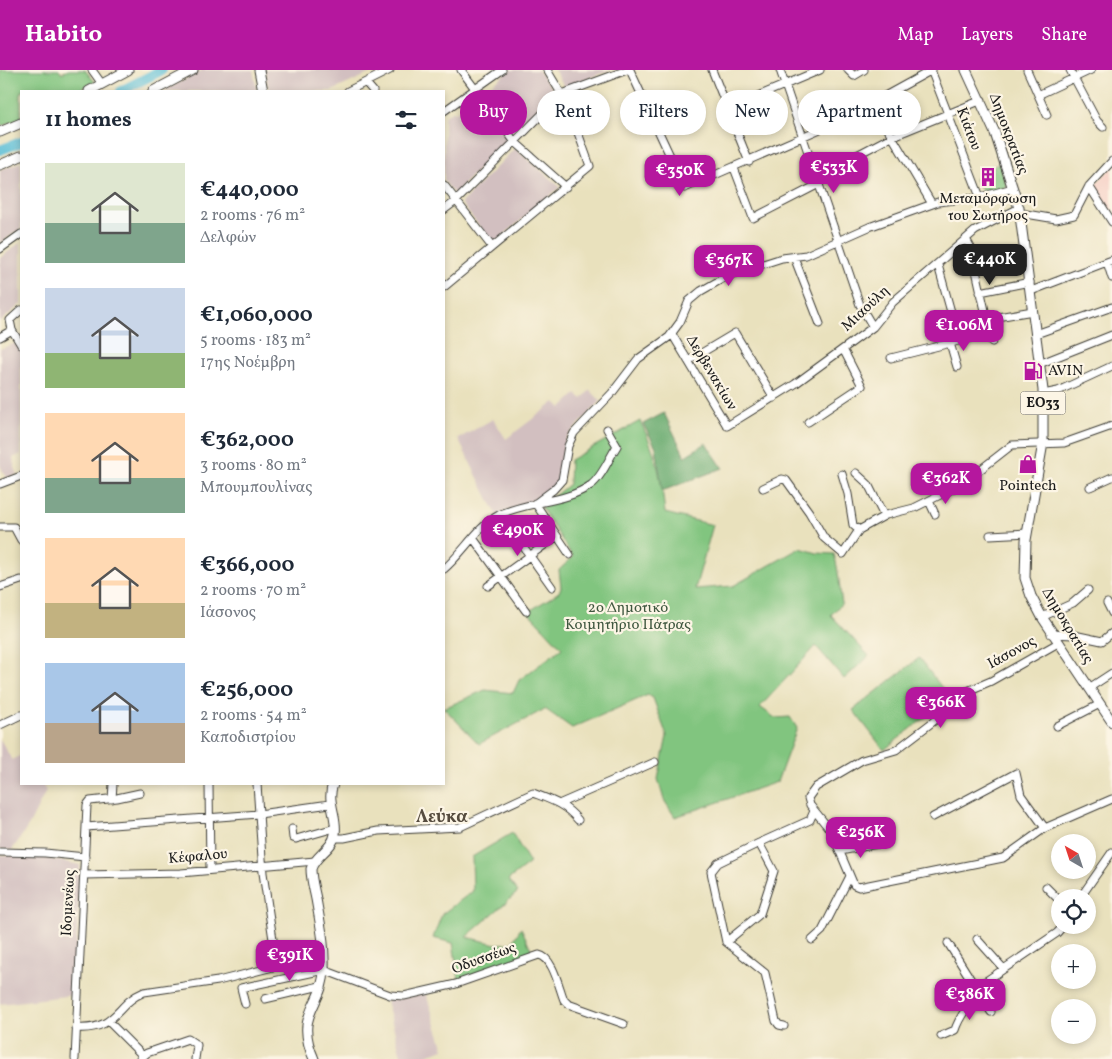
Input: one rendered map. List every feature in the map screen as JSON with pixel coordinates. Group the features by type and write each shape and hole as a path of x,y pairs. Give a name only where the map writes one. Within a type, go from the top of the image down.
{"main road":[{"path":"90,90 128,70"},
{"path":"155,90 193,70"},
{"path":"259,70 263,90"},
{"name":"Δημοκρατίας","path":"966,70 982,100 1019,210 1043,394 1042,443 1027,533 1025,578 1031,596 1042,618 1112,722"},
{"path":"1,130 20,123"},
{"path":"0,165 20,156"},
{"path":"314,1059 307,1042 306,1025 320,986 324,970 324,954 310,872 314,861 334,838 335,828 330,804 333,785"}],"street":[{"path":"350,90 390,70"},
{"path":"461,70 475,90 502,70"},
{"path":"547,70 560,90"},
{"path":"573,90 629,70 683,186 690,187 810,135"},
{"path":"712,70 720,90"},
{"path":"780,70 860,304 873,327"},
{"path":"772,90 820,70"},
{"path":"848,70 854,76 864,70"},
{"path":"897,90 932,70"},
{"name":"Κιάτου","path":"932,70 980,197"},
{"path":"1026,70 1047,115"},
{"path":"1070,70 1096,120 1103,127"},
{"path":"1038,95 1091,70"},
{"path":"95,71 102,84"},
{"path":"366,82 372,90"},
{"path":"734,168 753,218 891,136 982,100"},
{"path":"445,111 460,101"},
{"path":"445,209 456,201 537,118"},
{"path":"509,135 566,187"},
{"path":"445,286 566,187 591,164 579,135"},
{"path":"738,135 749,162"},
{"path":"891,136 932,204"},
{"path":"1019,210 1056,219 1072,216 1076,213 1089,186 1112,161"},
{"path":"445,186 492,248"},
{"path":"1089,186 1112,222"},
{"path":"536,503 553,490 562,480 566,451 573,435 612,393 638,359 672,334 680,322 689,301 701,290 726,276 782,258 806,255 838,240 932,204 948,200 980,197 1013,188"},
{"name":"Μιαούλη","path":"728,426 774,398 873,327 893,302 980,227 1019,210"},
{"path":"0,249 20,235"},
{"path":"966,239 970,248 992,342"},
{"path":"794,257 820,324"},
{"path":"980,292 1030,287 1109,261 1112,278"},
{"path":"938,265 959,340"},
{"path":"1036,334 1112,306"},
{"path":"20,311 10,320 12,330 20,343"},
{"path":"986,319 1033,311"},
{"path":"0,337 12,330"},
{"path":"891,358 990,333"},
{"name":"Δερβενακίων","path":"672,334 728,426"},
{"path":"688,361 735,334 774,398"},
{"path":"1039,364 1112,336"},
{"path":"950,343 957,367"},
{"path":"808,422 862,386 843,349"},
{"path":"1043,394 1058,391 1112,366"},
{"path":"763,488 786,480 809,512 824,538 844,554 859,530 884,516 914,508 962,484 1012,444 1064,442 1112,426"},
{"path":"445,568 489,522 501,515 536,503 548,501 591,485 617,446 608,429"},
{"path":"856,473 868,484 884,516"},
{"path":"842,474 848,494 853,525 859,530"},
{"path":"1,482 20,476"},
{"path":"1090,486 1112,477"},
{"path":"929,501 935,514"},
{"path":"536,503 570,555"},
{"path":"501,515 552,587"},
{"path":"0,528 14,527 20,538"},
{"path":"990,535 1027,533"},
{"path":"488,586 557,536"},
{"path":"473,538 526,610"},
{"path":"0,587 20,580"},
{"path":"1042,618 1073,603 1088,590"},
{"path":"1107,603 1112,613"},
{"path":"1052,634 1074,635 1102,641 1111,637"},
{"name":"Ιάσονος","path":"814,811 808,798 816,787 862,760 896,750 934,721 956,696 991,680 1058,643"},
{"path":"1089,688 1112,674"},
{"path":"1057,726 1100,704"},
{"path":"0,725 20,715"},
{"path":"561,803 654,762"},
{"path":"933,817 1016,773 1021,795 1045,828"},
{"path":"112,799 113,785"},
{"path":"209,785 210,870"},
{"path":"257,785 263,865 277,966"},
{"name":"Ιδομενέως","path":"75,1059 86,809 90,801 112,799 140,792"},
{"path":"334,838 344,838 378,831 460,827 533,793 561,803 578,820"},
{"path":"784,1026 779,1025 776,1021 765,973 726,942 711,872 718,863 810,820 814,811 826,822 854,885 859,887 999,859 1045,828 1112,799"},
{"path":"86,827 259,814 330,804"},
{"path":"292,829 293,838 296,839 335,828"},
{"path":"726,942 760,914 774,871 759,843"},
{"path":"840,852 878,844"},
{"path":"0,852 39,852 85,857"},
{"path":"1086,889 1112,852"},
{"name":"Κέφαλου","path":"84,875 181,873 314,861"},
{"path":"812,940 822,931 850,876"},
{"path":"1046,887 1051,892"},
{"path":"944,1003 977,986 1054,934"},
{"path":"978,939 1003,968"},
{"path":"948,943 977,986 991,1012"},
{"path":"76,1028 100,1026 109,1022 134,998 144,992 206,983 324,954"},
{"name":"Οδυσσέως","path":"324,970 390,995 404,996 456,984 539,954 543,955 548,962 568,1004 624,1024"},
{"path":"245,1004 241,988 324,970"},
{"path":"265,999 320,986"},
{"path":"941,1036 954,1030 961,1014 974,1000 977,986"},
{"path":"109,1022 141,1058 185,1039 195,1042 197,1050 195,1059"}],"shaded area":[{"path":"203,70 253,70 257,90 165,90"},
{"path":"265,70 377,70 334,90 269,90"},
{"path":"510,70 538,70 553,90 537,90 537,108 527,119 527,90 485,90"},
{"path":"554,70 611,70 565,87"},
{"path":"460,109 460,135 505,135 508,139 454,194 445,182 445,116 452,111 457,112"},
{"path":"515,148 560,187 493,244 461,203"},
{"path":"20,162 20,230 0,243 0,170"},
{"path":"1112,167 1112,214 1094,186"},
{"path":"20,243 20,305 0,322 0,258"},
{"path":"17,343 20,348 20,454 13,458 17,475 6,478 0,465 0,349"},
{"path":"590,390 601,401 566,438 558,480 552,488 536,500 497,515 458,439 493,419 506,439 555,402 561,408 576,394 582,399"},
{"path":"0,739 12,760 20,756 20,785 43,785 46,791 29,825 12,850 0,849"},
{"path":"0,855 37,856 80,865 74,995 0,1004"},
{"path":"426,994 444,1049 415,1059 402,1059 386,1000"}],"green space":[{"path":"0,70 59,70 61,73 69,70 85,70 95,82 78,90 20,90 20,118 3,126 0,123"},
{"path":"999,163 1007,187 984,194 975,179"},
{"path":"664,413 685,456 706,443 723,468 662,491 656,447 643,424"},
{"name":"2o Δημοτικό Κοιμητήριο Πάτρας","path":"640,421 651,444 657,466 665,513 713,525 695,589 733,586 800,548 817,553 834,554 842,603 831,615 869,656 844,679 816,646 760,707 775,718 790,717 797,728 777,782 675,817 664,800 658,779 667,736 653,698 648,695 572,728 545,709 479,744 445,709 485,690 513,693 519,680 562,648 528,612 559,592 561,587 559,570 573,557 541,507 569,484 570,460"},
{"path":"919,658 950,698 884,750 853,710"},
{"path":"512,833 530,863 508,880 518,892 466,937 496,944 512,943 521,928 532,951 494,969 459,980 453,943 433,938 442,914 473,891 472,857"}],"waterway":[{"path":"123,90 162,70"},
{"path":"0,150 20,142"}],"place":[{"name":"Μεταμόρφωση του Σωτήρος","path":"988,177"},
{"name":"AVIN","path":"1033,371"},
{"name":"Pointech","path":"1028,464"}],"district":[{"name":"Λεύκα","path":"442,817"}]}
